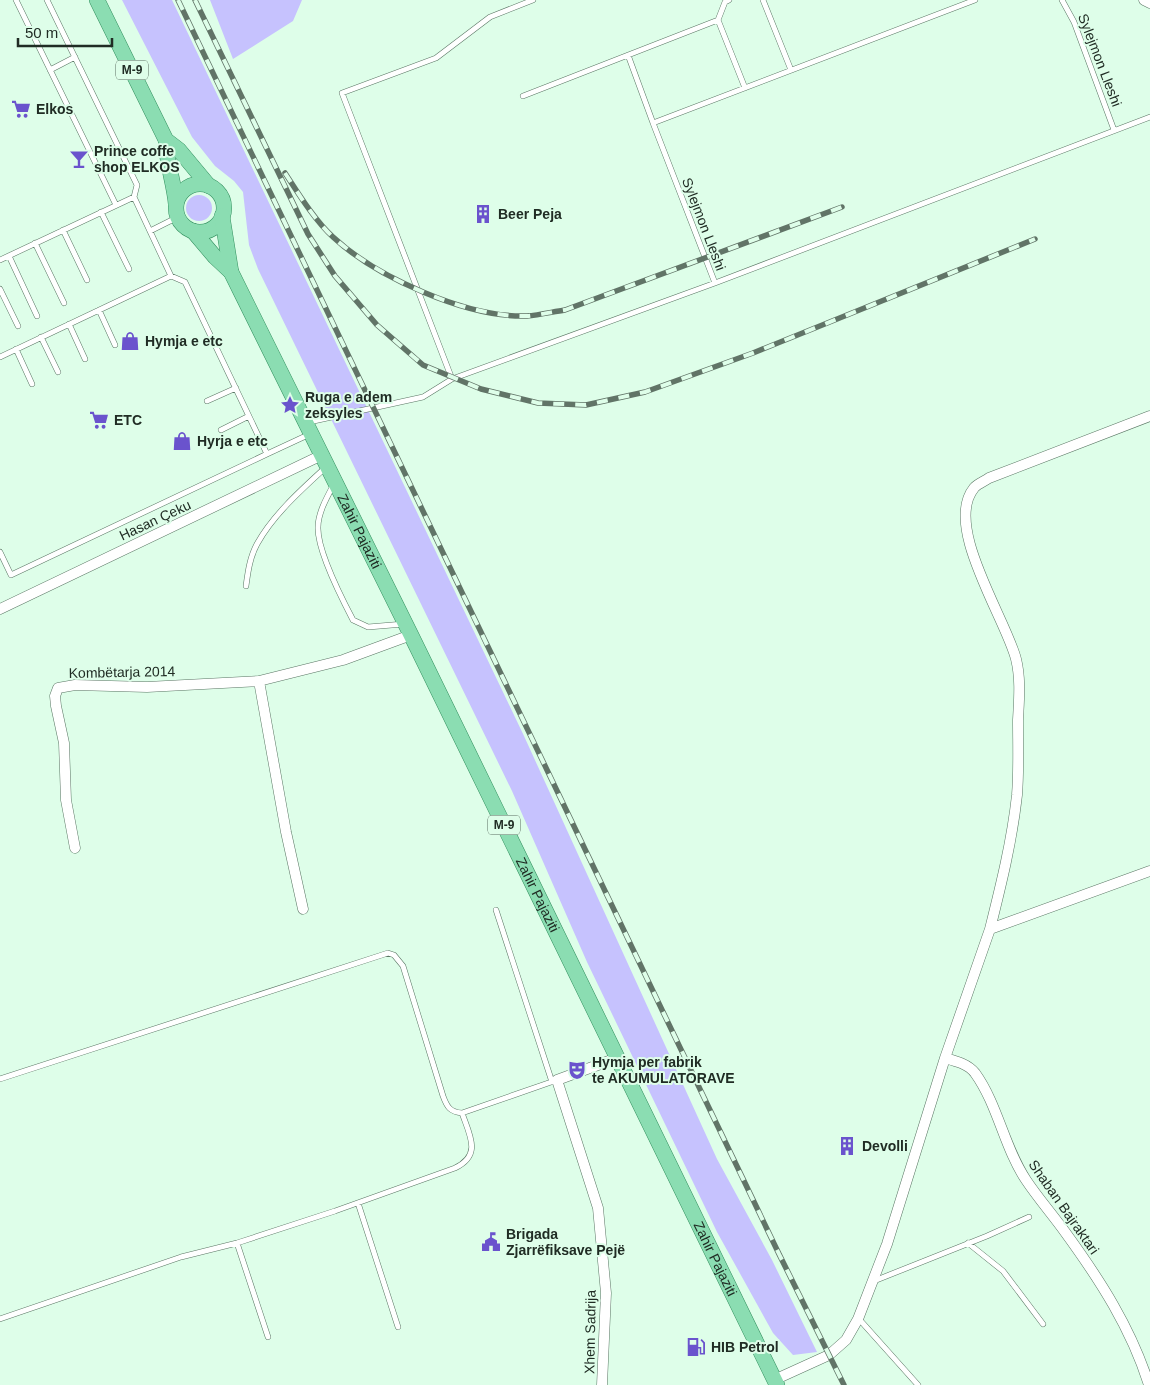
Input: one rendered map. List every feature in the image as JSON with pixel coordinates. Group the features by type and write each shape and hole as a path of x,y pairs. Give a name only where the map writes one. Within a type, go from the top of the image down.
{"main road":[{"name":"M-9","path":"97,0 166,140 166,156 172,175 177,211 186,228 193,231"},
{"name":"M-9","path":"166,140 180,150 220,195 224,209 222,216"},
{"path":"177,211 179,196 189,187 196,184 210,186"},
{"path":"193,231 209,230 220,222 222,216"},
{"name":"Zahir Pajaziti","path":"222,216 232,272 409,629 775,1383"},
{"name":"Zahir Pajaziti","path":"193,231 215,257 232,272"}],"street":[{"path":"1144,0 1150,3"},
{"path":"775,1383 830,1355 846,1340 858,1319 887,1244 945,1058 990,929 1009,844 1017,796 1019,683 1016,660 986,590 972,549 966,528 966,505 974,488 989,478 1150,416"},
{"name":"Hasan Çeku","path":"0,609 325,461"},
{"name":"Kombëtarja 2014","path":"75,848 66,800 64,743 55,701 58,688 75,685 147,687 259,681 342,660 409,629"},
{"path":"259,681 286,832 303,910"},
{"path":"990,929 1150,871"},
{"path":"554,1081 617,1058"},
{"name":"Shaban Bajraktari","path":"945,1058 962,1062 974,1072 988,1097 1006,1142 1025,1179 1103,1286 1130,1335 1149,1385"},
{"name":"Xhem Sadrija","path":"554,1081 598,1208 607,1325 602,1385"}],"lane":[{"path":"16,0 116,206"},
{"path":"47,0 137,185 134,197 171,276 185,282 267,454"},
{"path":"452,379 342,93 436,58 490,17 534,0"},
{"path":"729,0 725,2 718,20 745,88"},
{"path":"764,0 791,70"},
{"path":"654,123 975,0"},
{"name":"Sylejmon Lleshi","path":"1062,0 1074,22 1114,130"},
{"path":"523,96 718,20"},
{"name":"Sylejmon Lleshi","path":"628,55 715,283 1150,117"},
{"path":"50,70 75,58"},
{"path":"0,260 134,197"},
{"path":"150,231 177,211"},
{"path":"101,212 129,269"},
{"path":"63,230 87,280"},
{"path":"35,243 64,303"},
{"path":"9,256 38,316"},
{"path":"0,357 171,276"},
{"path":"0,552 11,576 267,454 309,428 423,397 452,379 715,283"},
{"path":"0,289 18,326"},
{"path":"98,310 115,345"},
{"path":"69,324 85,359"},
{"path":"41,338 58,372"},
{"path":"16,349 32,384"},
{"path":"208,401 236,388"},
{"path":"221,430 249,416"},
{"path":"246,586 250,562 257,544 325,461"},
{"path":"335,481 324,505 318,528 323,553 340,596 353,620 368,627 409,629"},
{"path":"0,1079 388,953 394,955 403,966 447,1106 454,1112 462,1113 554,1081 496,910"},
{"path":"0,1319 181,1257 237,1243 358,1203 465,1163 471,1156 472,1146 462,1113"},
{"path":"358,1203 398,1327"},
{"path":"873,1281 1029,1217"},
{"path":"237,1243 268,1338"},
{"path":"968,1243 1003,1271 1043,1324"},
{"path":"858,1319 918,1385"}],"shaded area":[{"path":"122,0 172,0 524,736 717,1159 772,1260 817,1352 793,1355 773,1333 717,1232 587,962 512,791 258,269 249,245 243,192 234,181 215,166 192,137"},
{"path":"210,0 302,0 293,21 233,59"},
{"path":"199,195 208,199 212,208 208,217 199,221 190,217 186,208 190,199"}],"railway":[{"path":"178,0 779,1254 844,1385"},
{"path":"195,0 308,234 335,276 377,325 423,365 481,389 538,403 586,405 645,392 753,353 1035,239"},
{"path":"285,173 320,223 351,252 397,280 424,292 477,310 503,315 527,316 565,310 842,207"}],"place":[{"name":"Elkos","path":"21,109"},
{"name":"Prince coffe shop ELKOS","path":"79,159"},
{"name":"Beer Peja","path":"483,214"},
{"name":"Hymja e etc","path":"130,341"},
{"name":"Ruga e adem zeksyles","path":"290,405"},
{"name":"ETC","path":"99,420"},
{"name":"Hyrja e etc","path":"182,441"},
{"name":"Hymja per fabrik te AKUMULATORAVE","path":"577,1070"},
{"name":"Devolli","path":"847,1146"},
{"name":"Brigada Zjarrëfiksave Pejë","path":"491,1242"},
{"name":"HIB Petrol","path":"696,1347"}]}
